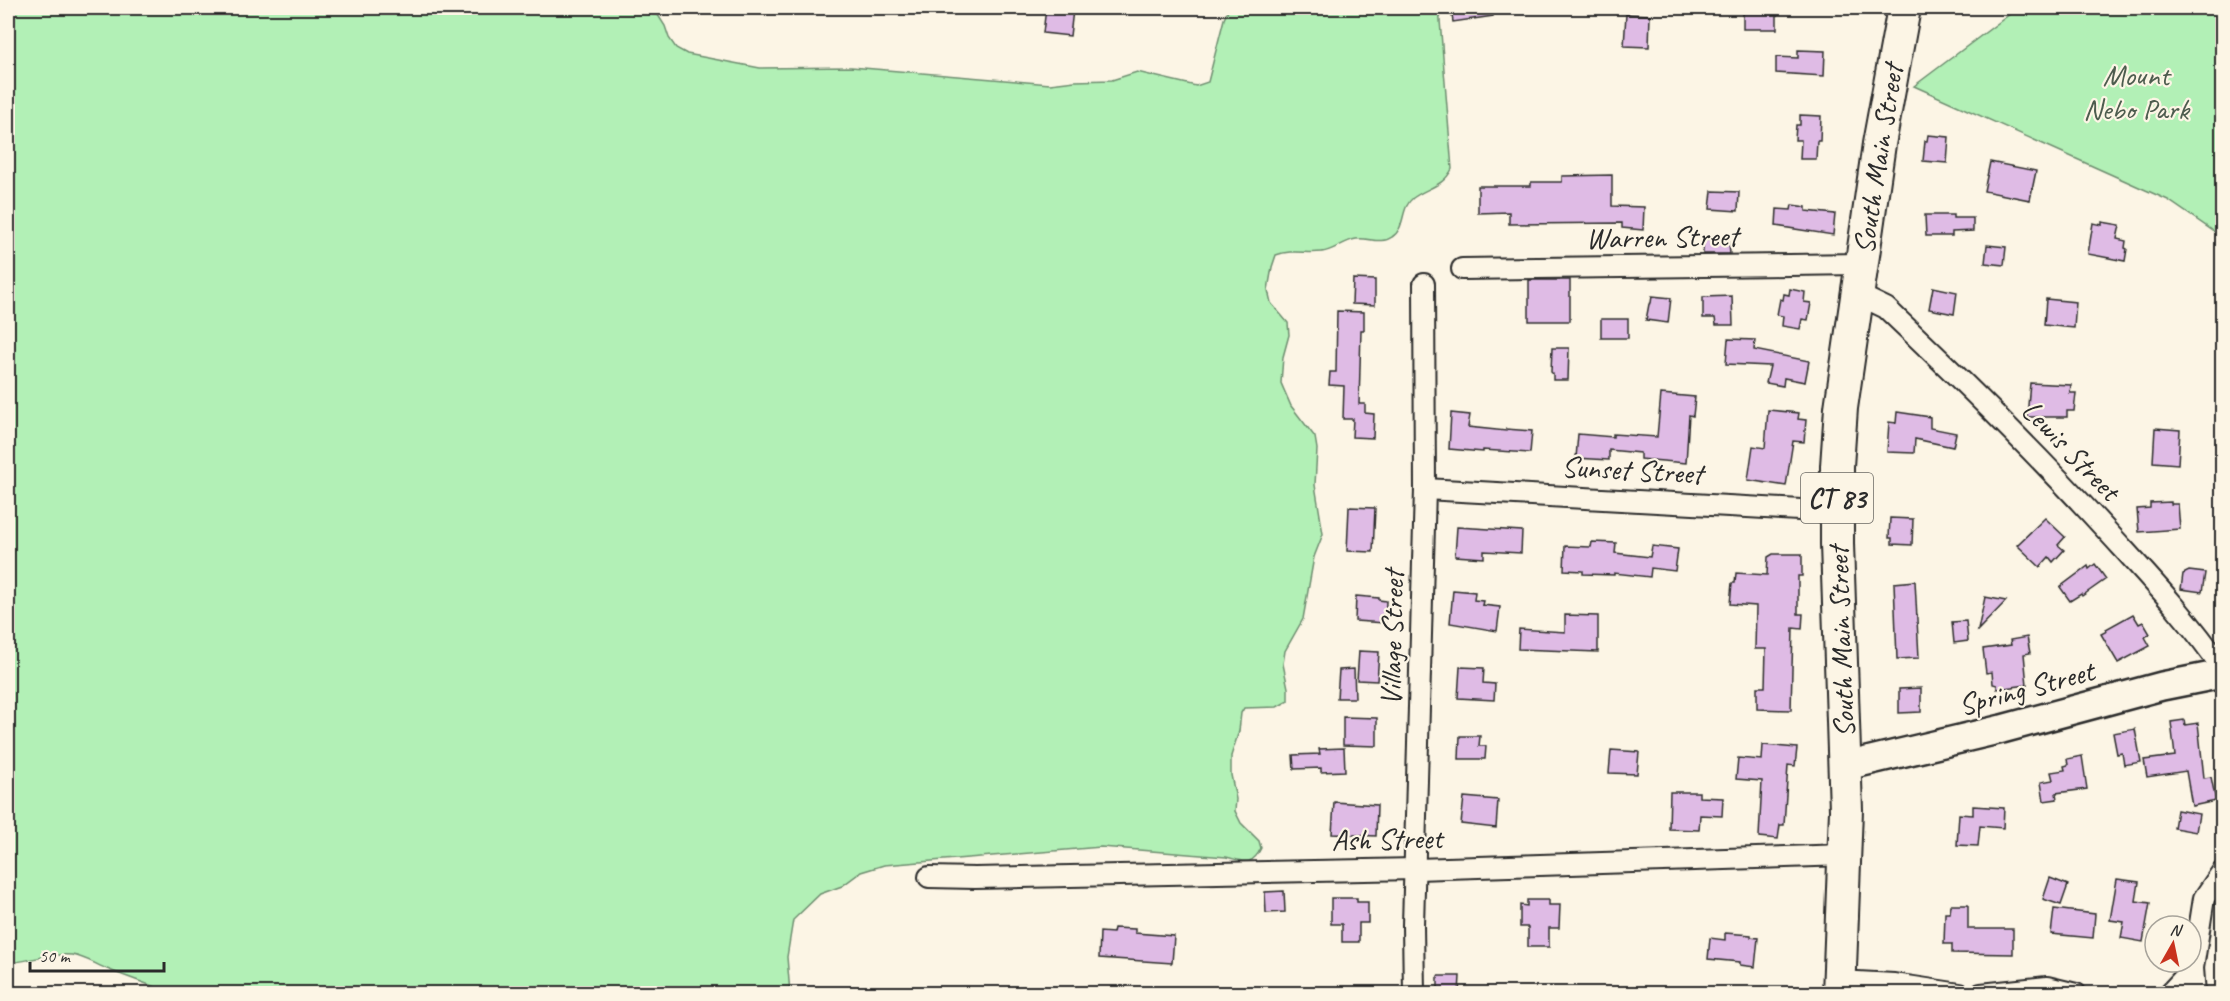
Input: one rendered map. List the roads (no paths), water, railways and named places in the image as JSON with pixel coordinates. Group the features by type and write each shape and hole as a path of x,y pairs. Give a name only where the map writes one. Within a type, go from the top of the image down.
{"main road":[{"name":"South Main Street","path":"1839,987 1845,855 1846,766 1836,512 1841,408 1880,144 1904,8"}],"street":[{"name":"Warren Street","path":"1462,269 1859,279"},
{"name":"Lewis Street","path":"1859,279 2033,453 2172,602 2223,668"},
{"name":"Village Street","path":"1414,993 1425,489 1424,284"},
{"name":"Sunset Street","path":"1425,489 1836,512"},
{"name":"Spring Street","path":"1846,766 2002,729 2162,686 2223,674"},
{"name":"Ash Street","path":"929,877 1416,869 1845,855"},
{"path":"2201,914 2204,898 2223,872"},
{"path":"2169,993 2187,974"},
{"path":"2193,974 2195,993"},
{"path":"1839,987 1894,984 1960,993"},
{"path":"1981,993 2047,987 2076,993"}],"park label":[{"name":"Mount Nebo Park","path":"2136,92"}]}
